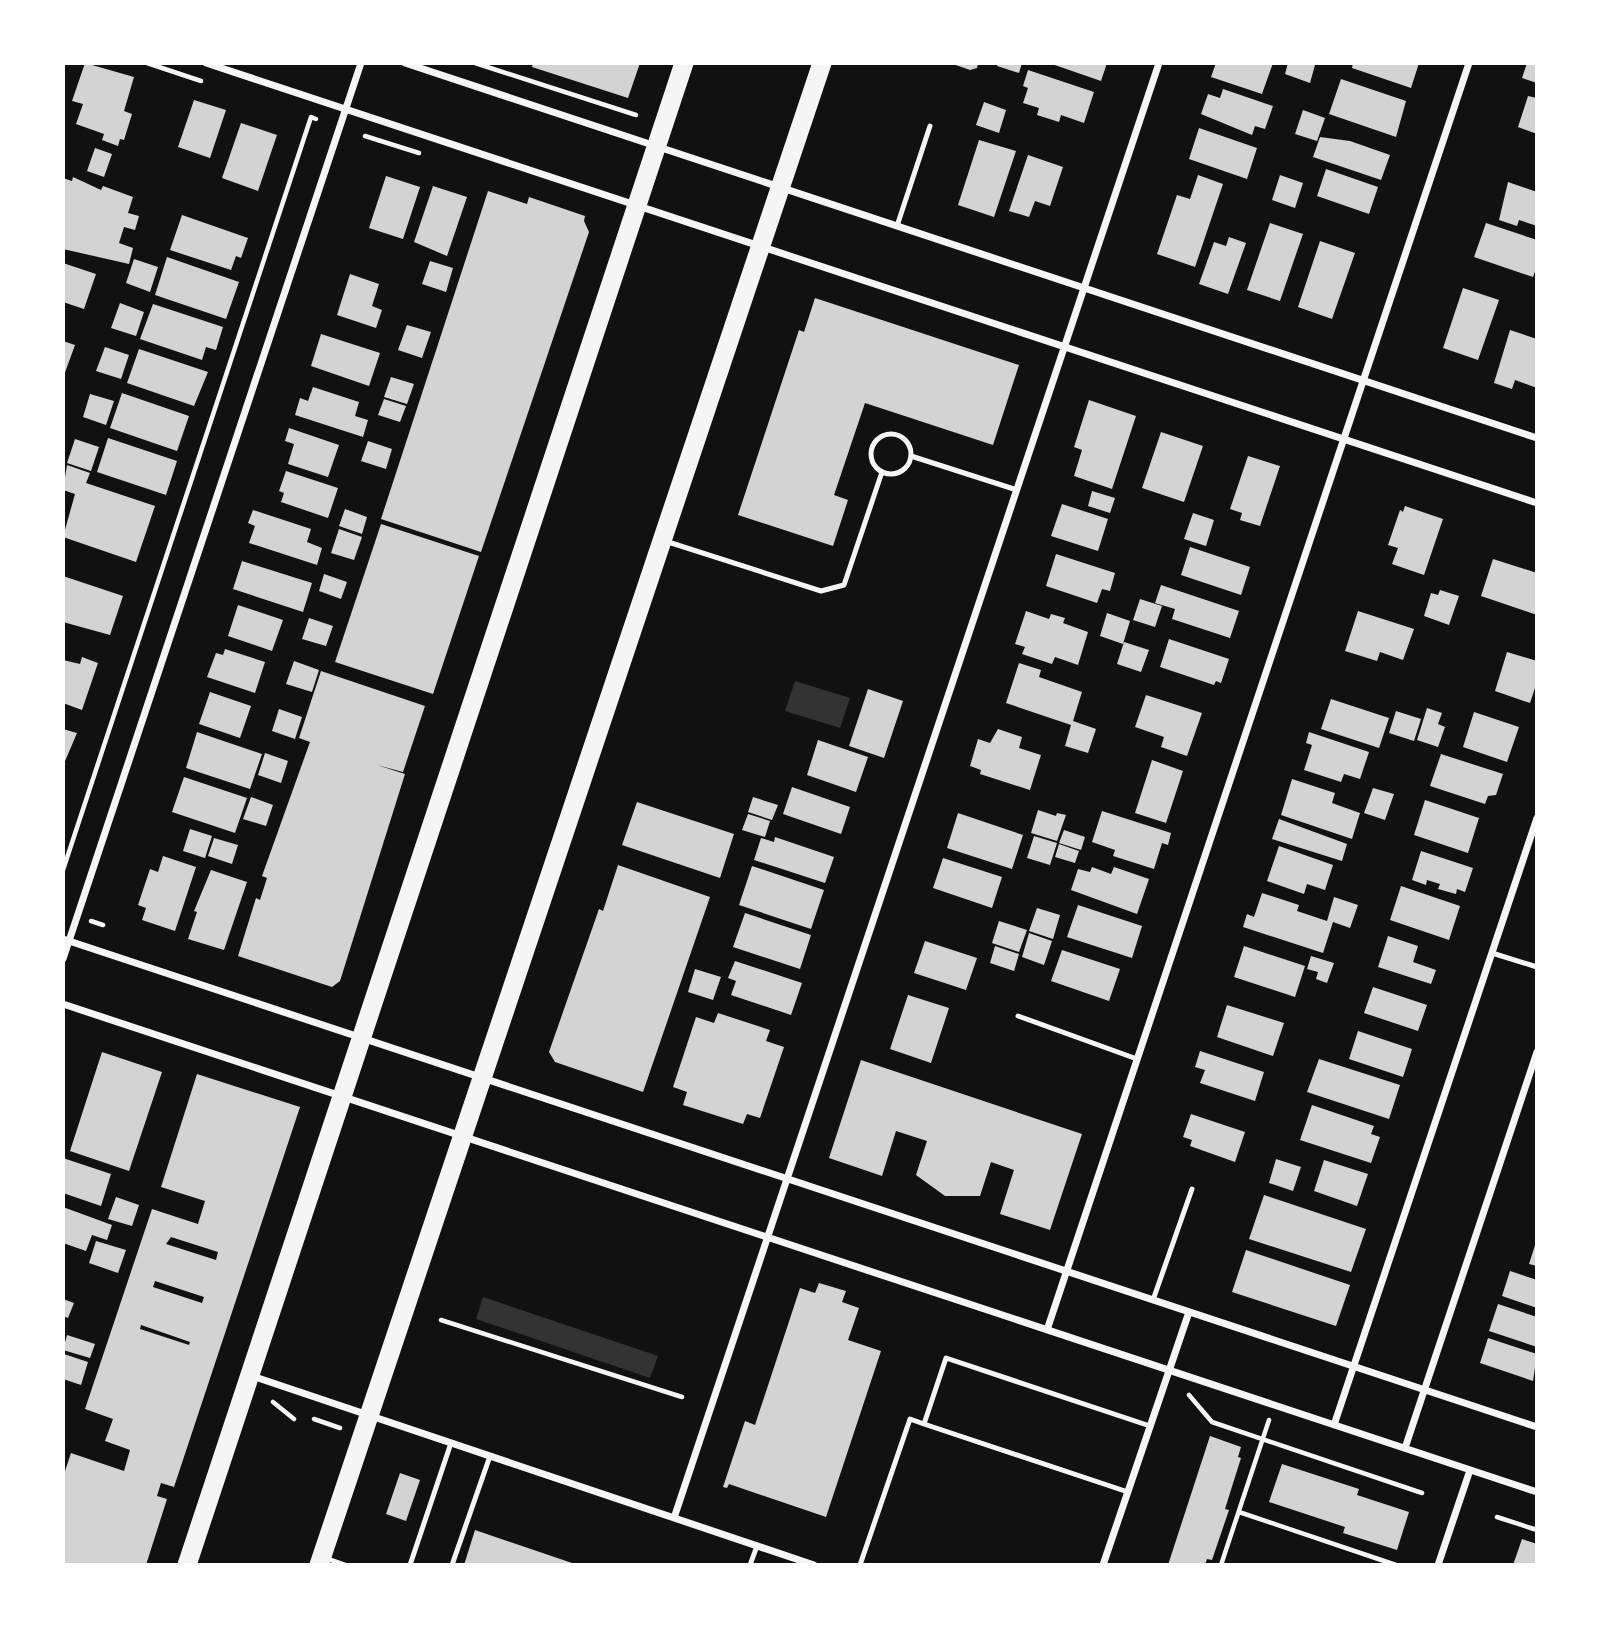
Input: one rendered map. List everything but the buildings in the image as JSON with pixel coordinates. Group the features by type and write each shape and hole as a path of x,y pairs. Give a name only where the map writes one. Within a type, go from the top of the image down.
{"highway":[{"path":"187,1565 252,1376 684,63"},
{"path":"321,1561 822,63"}],"street":[{"path":"206,63 1537,503"},
{"path":"63,959 66,940 361,63"},
{"path":"405,63 1537,438"},
{"path":"674,1518 1159,63"},
{"path":"1047,1331 1469,63"},
{"path":"1334,1425 1537,818"},
{"path":"66,940 1537,1427"},
{"path":"63,1004 1537,1492"},
{"path":"1405,1448 1537,1052"},
{"path":"1103,1565 1189,1312"},
{"path":"252,1376 814,1565"},
{"path":"1438,1565 1470,1470"}],"lane":[{"path":"897,226 930,126"},
{"path":"882,472 871,455 879,437 892,433 905,438 911,456"},
{"path":"882,472 900,472 911,456"},
{"path":"911,456 1017,490"},
{"path":"662,540 821,591 844,585 882,472"},
{"path":"1492,953 1537,967"},
{"path":"1018,1016 1137,1059"},
{"path":"1153,1300 1192,1189"},
{"path":"924,1424 946,1358 1150,1426"},
{"path":"860,1565 910,1419 1128,1492"},
{"path":"410,1565 451,1443"},
{"path":"452,1565 490,1456"},
{"path":"750,1565 757,1546"},
{"path":"321,1561 345,1565"}],"path":[{"path":"475,63 636,116"},
{"path":"63,870 311,117 341,127"},
{"path":"441,1320 682,1397"},
{"path":"1188,1394 1212,1422 1422,1493"},
{"path":"272,1402 293,1419"},
{"path":"1221,1565 1273,1405"},
{"path":"314,1419 340,1428"},
{"path":"1239,1512 1396,1565"},
{"path":"1497,1517 1537,1530"}],"shaded area":[{"path":"795,681 850,698 840,728 785,711"},
{"path":"483,1297 658,1356 650,1378 476,1319"}]}
